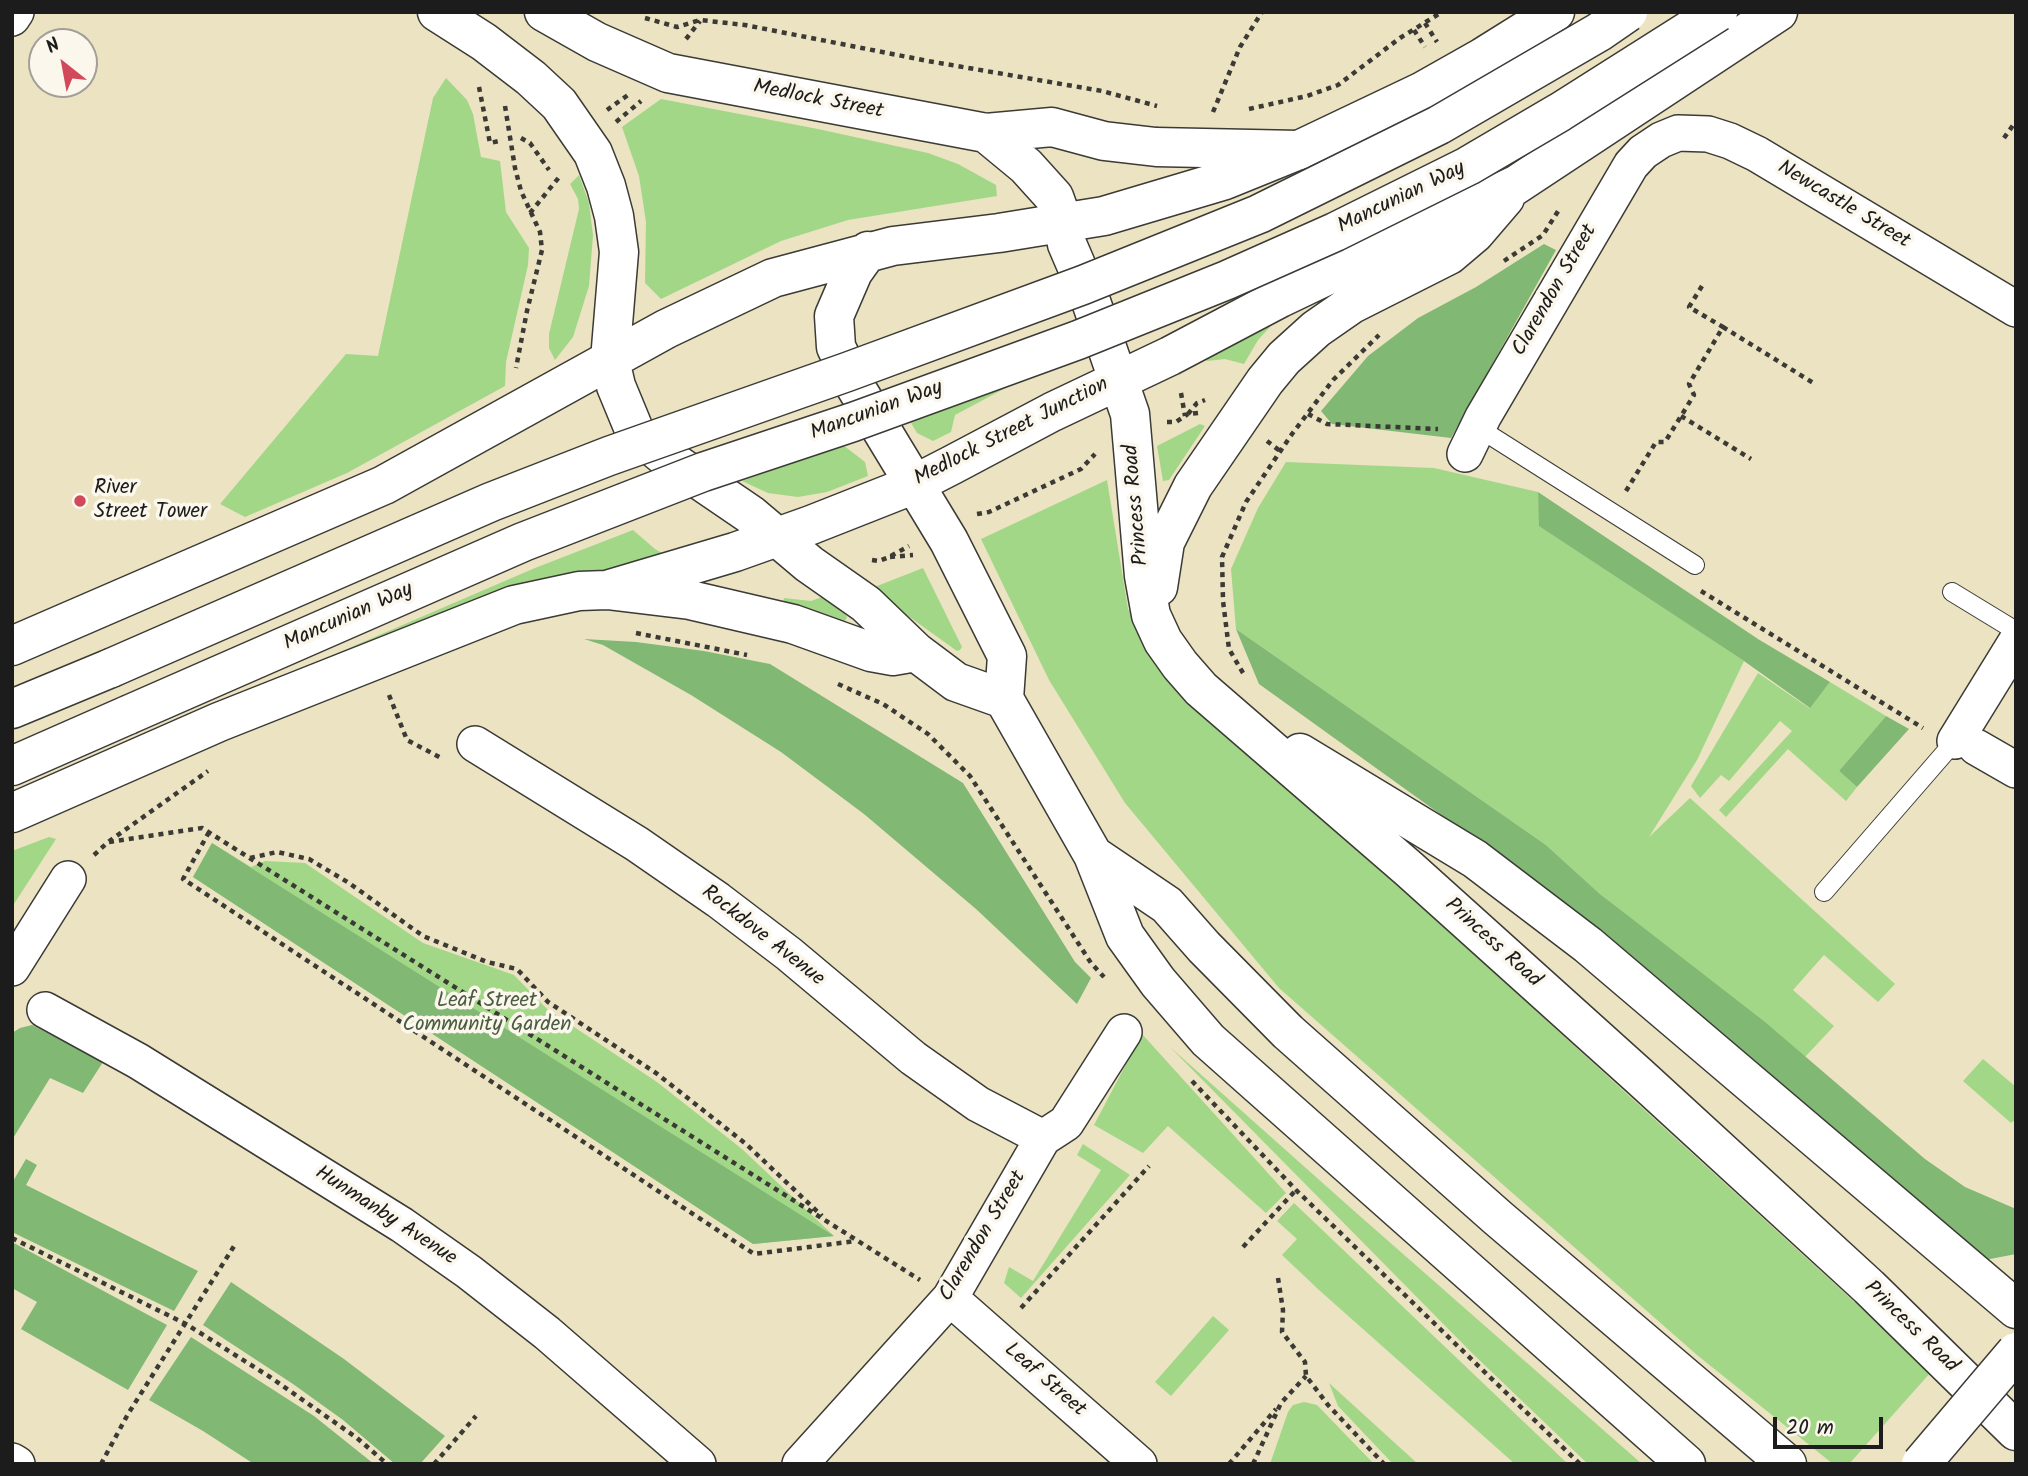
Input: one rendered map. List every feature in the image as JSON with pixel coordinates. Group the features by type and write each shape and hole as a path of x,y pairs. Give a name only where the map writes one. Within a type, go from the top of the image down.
{"main road":[{"path":"437,12 484,42 559,104 593,153 614,216 619,253 610,360 616,386 635,432 663,455 751,514 809,564 866,604 916,652 956,682 1004,699"},
{"name":"Medlock Street","path":"544,12 597,42 668,73 986,133 1027,166 1054,197 1063,222"},
{"path":"27,639 384,485 610,360 773,278 893,246 999,233 1124,211 1225,180 1299,150 1421,92 1555,12"},
{"path":"12,709 492,502 609,456 1083,285 1259,214 1439,125 1599,32 1628,12"},
{"name":"Mancunian Way","path":"12,766 536,537 704,472 853,422 1078,340 1239,275 1335,232 1468,166 1560,112 1718,12"},
{"name":"Mancunian Way","path":"1117,381 1280,298 1516,185 1778,12"},
{"path":"986,133 1052,127 1104,141 1156,147 1299,150"},
{"path":"1163,641 1157,611 1165,542 1193,486 1265,381 1284,358 1316,329 1352,304 1449,255 1475,233 1516,185"},
{"name":"Medlock Street Junction","path":"607,590 735,552 915,484 1117,381 1088,293 1068,244 1063,222"},
{"path":"868,251 853,272 834,316 836,347 855,386 949,541 1007,656 1004,699 1093,855 1125,936 1158,982 1208,1040 1686,1464"},
{"name":"Princess Road","path":"1117,381 1130,414 1144,576 1151,615 1163,641 1201,689 1236,696 1409,869 1869,1287 2016,1431"},
{"path":"12,813 219,722 514,605 579,591 607,590 690,600 793,624 871,652 893,656 916,652"},
{"path":"1236,696 1352,783 1475,859 1588,945 2016,1308"},
{"path":"1093,855 1167,905 1204,947 1288,1032 1498,1218 1787,1464"},
{"path":"1921,1464 2016,1352"}],"street":[{"path":"12,18 16,12"},
{"name":"Newcastle Street","path":"1661,140 1678,133 1693,133 1708,134 1730,141 1757,154 2016,309"},
{"name":"Clarendon Street","path":"1472,439 1631,165 1643,152 1661,140"},
{"path":"2016,642 1965,744 2016,770"},
{"name":"Rockdove Avenue","path":"475,744 657,858 789,954 912,1058 978,1104 1043,1138"},
{"path":"12,968 68,879"},
{"name":"Hunmanby Avenue","path":"45,1010 138,1061 402,1225 547,1332 698,1464"},
{"name":"Clarendon Street","path":"800,1464 950,1298 1043,1138 1066,1123 1124,1032"},
{"name":"Leaf Street","path":"950,1298 1139,1464"},
{"path":"12,1461 17,1464"}],"lane":[{"path":"1472,439 1695,565"},
{"path":"1952,592 2016,631"},
{"path":"1824,892 1965,744"}],"path":[{"path":"1211,120 1240,47 1262,12"},
{"path":"1237,111 1307,96 1338,85 1400,38 1442,12"},
{"path":"637,16 677,27 700,20 745,25 928,61 1093,89 1168,109"},
{"path":"693,31 700,20"},
{"path":"477,81 490,142 499,141"},
{"path":"613,125 648,94"},
{"path":"503,95 515,167 530,213 540,232 541,250 519,361"},
{"path":"1201,114 1225,112"},
{"path":"2004,138 2013,130 2016,121"},
{"path":"521,138 530,143 550,170"},
{"path":"530,213 558,177"},
{"path":"1502,262 1542,235 1562,205"},
{"path":"1702,286 1689,307 1815,384"},
{"path":"1618,495 1628,489 1656,442 1665,442 1694,396 1689,384 1723,327"},
{"path":"1236,696 1223,601 1222,557 1247,502 1280,451 1333,380 1386,330"},
{"path":"1175,422 1186,415 1180,389"},
{"path":"1308,414 1327,424 1446,429 1472,439"},
{"path":"1681,416 1751,459"},
{"path":"1266,440 1280,451"},
{"path":"989,512 1081,469"},
{"path":"879,561 889,557"},
{"path":"632,630 637,635 751,656"},
{"path":"830,680 883,704 928,734 970,776 1091,963"},
{"path":"388,693 407,740 442,759 475,744"},
{"path":"108,842 202,828 950,1298"},
{"path":"209,832 183,879 754,1254 857,1241"},
{"path":"249,858 277,852 309,859 349,883 424,936 487,962 517,969 548,1002 656,1073 746,1144 829,1223"},
{"path":"1190,1078 1296,1190 1580,1464"},
{"path":"1021,1308 1149,1166"},
{"path":"1243,1247 1296,1190"},
{"path":"12,1238 186,1324 270,1377 356,1438 387,1464"},
{"path":"101,1464 128,1414 236,1243"},
{"path":"1278,1278 1283,1310 1282,1332 1305,1362 1306,1376 1328,1405 1384,1464"},
{"path":"1229,1464 1306,1376"},
{"path":"1253,1464 1281,1402"},
{"path":"435,1464 476,1416"}],"green space":[{"path":"446,78 467,100 473,114 481,157 500,161 506,212 529,248 528,265 506,362 505,386 347,473 245,517 220,504 346,354 378,356 433,98"},
{"path":"661,99 928,153 958,164 996,185 997,196 848,220 781,241 661,299 645,283 646,222 639,176 622,127"},
{"path":"579,175 589,203 593,235 589,286 573,337 555,360 549,348 549,334 579,209 578,199 570,184"},
{"path":"1544,244 1556,250 1451,438 1332,424 1321,411 1368,356 1418,318 1476,287"},
{"path":"1272,321 1244,364 1225,359 1207,361 1203,354"},
{"path":"1013,384 955,415 951,432 933,441 917,433 910,421"},
{"path":"1200,424 1205,426 1169,480 1163,481 1157,446"},
{"path":"843,445 865,462 868,476 827,492 798,497 768,493 742,481"},
{"path":"1286,462 1434,468 1538,492 1540,526 1744,661 1697,760 1649,837 1690,798 1895,984 1878,1002 1824,955 1793,990 1834,1026 1805,1057 1600,894 1546,845 1236,629 1231,569 1258,508"},
{"path":"1107,480 1128,609 1166,676 1323,816 1931,1372 1849,1464 1833,1464 1697,1355 1279,988 1125,803 1049,680 981,539"},
{"path":"1538,492 1758,639 1830,682 1810,708 1744,661 1539,526"},
{"path":"633,530 655,549 674,560 205,710 535,568"},
{"path":"923,568 962,647 960,650 957,651 867,590"},
{"path":"822,597 845,614 847,617 844,623 782,609 784,598 811,601"},
{"path":"1236,629 1546,845 1600,894 1765,1022 1925,1159 1965,1187 2016,1209 2016,1254 1985,1260 1472,837 1259,684"},
{"path":"584,639 636,642 704,651 770,664 963,783 1075,962 1091,978 1077,1004 976,909 864,814 781,752 691,695 603,645"},
{"path":"1758,673 1809,708 1830,682 1886,716 1839,771 1857,787 1846,801 1788,749 1726,817 1719,810 1792,731 1780,721 1729,781 1721,775 1700,798 1691,786"},
{"path":"1886,716 1909,729 1857,787 1839,771"},
{"path":"49,837 56,839 12,907 12,851"},
{"name":"Leaf Street Community Garden","path":"212,843 251,867 265,861 305,863 423,943 514,975 547,1009 657,1082 742,1149 834,1236 753,1244 193,877"},
{"name":"Leaf Street Community Garden","path":"212,843 834,1236 753,1244 193,877"},
{"path":"32,1025 103,1062 83,1093 50,1078 12,1140 12,1033"},
{"path":"1142,1034 1286,1193 1266,1213 1168,1126 1143,1153 1094,1125"},
{"path":"1170,1047 1642,1464 1588,1464 1473,1354"},
{"path":"1983,1059 2016,1087 2016,1123 2011,1123 1963,1081"},
{"path":"1083,1144 1130,1175 1021,1298 1004,1283 1009,1267 1033,1281 1101,1170 1077,1155"},
{"path":"26,1159 37,1165 26,1185 198,1271 174,1311 12,1232 12,1183"},
{"path":"1294,1203 1568,1464 1515,1464 1282,1255 1297,1239 1277,1221"},
{"path":"12,1242 167,1325 128,1390 21,1329 37,1302 12,1288"},
{"path":"231,1282 344,1359 445,1436 420,1464 395,1464 343,1420 203,1325"},
{"path":"1213,1316 1229,1330 1171,1396 1155,1382"},
{"path":"191,1337 314,1416 374,1464 254,1464 149,1400"},
{"path":"1329,1383 1418,1464 1393,1464 1338,1406"},
{"path":"1304,1402 1317,1405 1374,1464 1270,1464 1288,1412 1293,1405"}],"place":[{"name":"River Street Tower","path":"80,501"}]}
